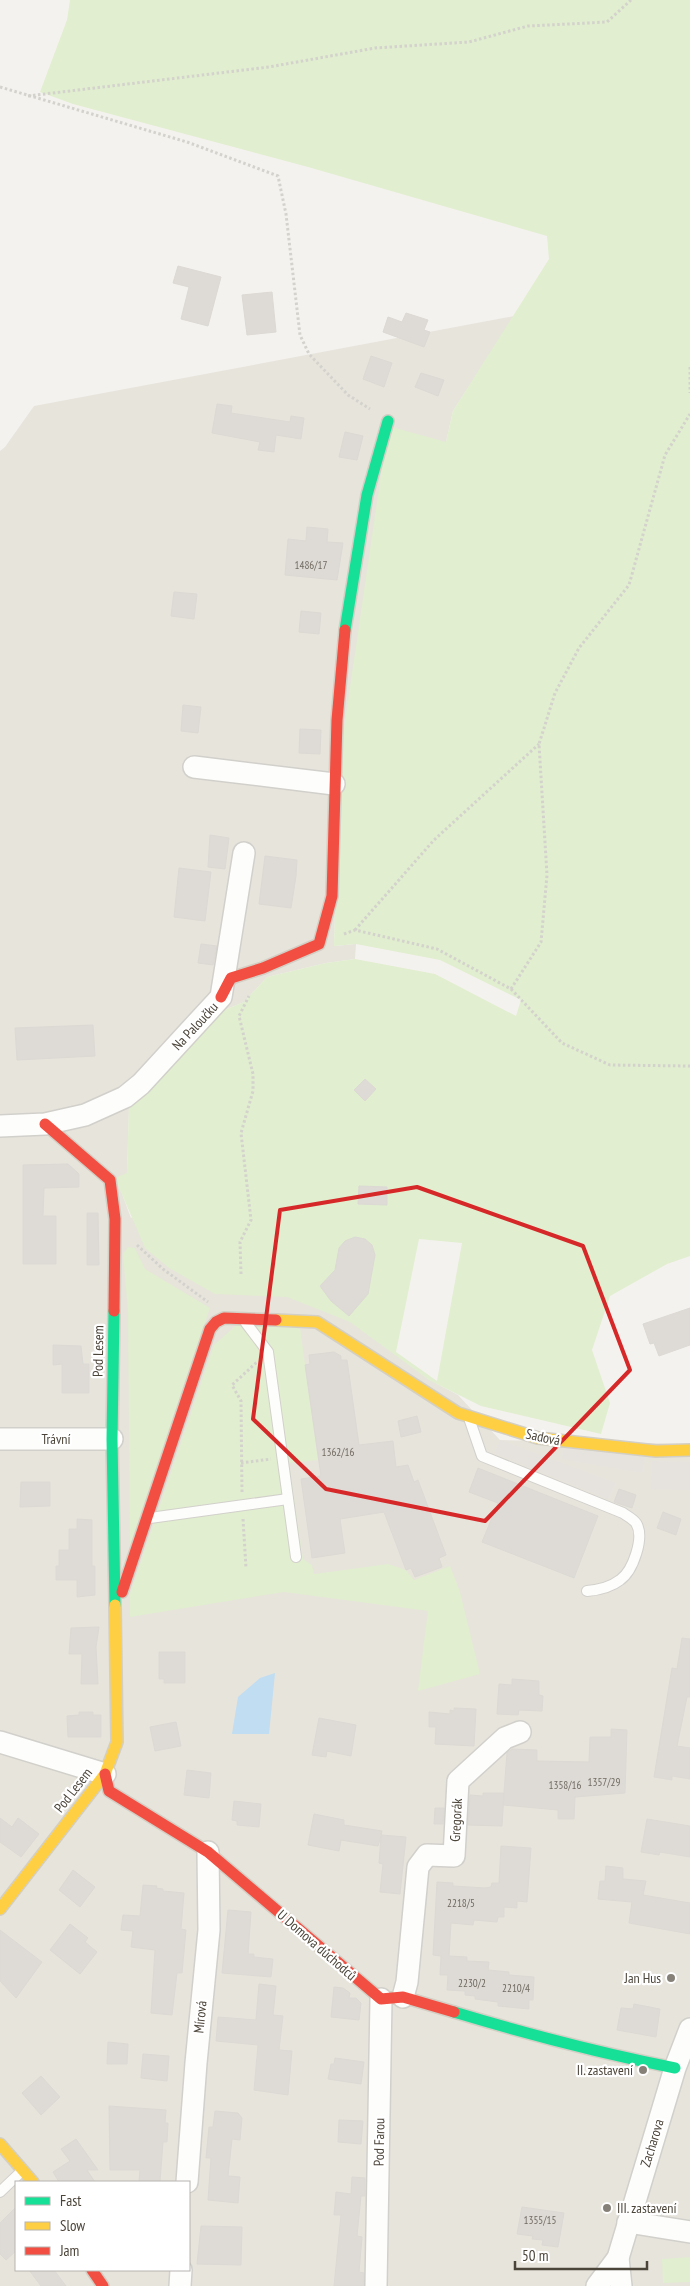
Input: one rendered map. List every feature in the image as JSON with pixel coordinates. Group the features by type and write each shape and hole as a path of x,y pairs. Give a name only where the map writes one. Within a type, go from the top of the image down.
{"street":[{"path":"221,997 231,978 263,968 319,944 332,896 337,720 347,612 367,495 388,421"},
{"path":"194,767 334,784"},
{"name":"Na Paloučku","path":"45,1124 85,1115 125,1097 142,1084 221,997 244,853"},
{"path":"0,1126 45,1124"},
{"name":"Pod Lesem","path":"0,1909 105,1774 117,1742 112,1439 115,1220 110,1180 45,1124"},
{"name":"Pod Lesem","path":"116,1610 200,1356 210,1329 216,1322 224,1318"},
{"name":"Sadová","path":"224,1318 317,1322 408,1382 469,1418 538,1438 656,1451 690,1450"},
{"name":"Trávní","path":"0,1438 112,1439"},
{"name":"Gregorák","path":"403,1997 407,1982 418,1867 427,1855 454,1856 458,1781 505,1738 520,1732"},
{"path":"0,1742 105,1774"},
{"name":"U Domova důchodců","path":"105,1774 109,1791 208,1852 381,1999"},
{"name":"Mírová","path":"187,2181 209,1930 208,1852"},
{"path":"381,1999 403,1997 524,2033 612,2055 675,2068"},
{"name":"Pod Farou","path":"376,2286 381,1999"},
{"name":"Zacharova","path":"597,2286 618,2258 675,2068 690,2029"},
{"path":"0,2144 32,2181"},
{"path":"628,2222 690,2232"},
{"name":"Zacharova","path":"618,2258 621,2286"},
{"path":"93,2271 103,2286"},
{"path":"180,2286 181,2271"}],"lane":[{"path":"243,1318 268,1352 296,1557"},
{"path":"469,1418 482,1456 623,1513 636,1523 640,1540 634,1563 630,1569 621,1580 601,1590 587,1592"},
{"path":"147,1518 288,1499"},
{"path":"2,2188 23,2170"}],"path":[{"path":"28,96 269,67 375,48 469,42 528,26 607,22 631,0"},
{"path":"0,87 188,142 278,176 286,214 300,335 309,354 348,395 388,421"},
{"path":"690,367 690,393"},
{"path":"511,989 542,942 547,875 539,744 555,693 579,648 629,585 664,456 690,414"},
{"path":"319,944 355,930 434,840 539,744"},
{"path":"355,930 437,949 511,989 562,1043 610,1065 690,1066"},
{"path":"241,1274 240,1242 251,1220 241,1133 253,1091 253,1074 239,1016 263,968"},
{"path":"115,1220 163,1270 214,1306 224,1318"},
{"path":"246,1568 242,1505 240,1401 232,1385 268,1352"},
{"path":"241,1463 282,1457"}],"highlighted area":[{"path":"417,1187 583,1246 630,1370 485,1521 326,1489 253,1419 280,1210"}],"shaded area":[{"path":"514,316 453,411 446,442 339,763 334,946 356,944 355,959 326,963 267,977 244,1002 222,1011 211,1025 129,1106 127,1174 116,1178 131,1218 297,1063 377,1340 428,1379 458,1395 500,1440 690,1444 690,2286 0,2286 0,451 5,447 34,406"},
{"path":"500,1440 616,1483 608,1499 495,1453"},
{"path":"563,1447 645,1457 642,1473 562,1459"},
{"path":"652,1461 690,1462 690,1490 651,1489"}],"green space":[{"path":"70,0 690,0 690,1256 667,1264 610,1296 592,1350 610,1403 601,1434 481,1406 429,1380 350,1322 287,1297 215,1294 169,1268 145,1248 115,1178 127,1173 129,1106 211,1025 222,1011 244,1002 267,977 326,963 355,959 435,974 516,1016 521,1000 440,960 356,944 334,946 339,763 388,426 446,442 453,411 549,259 547,236 308,167 73,104 40,92 67,20","holes":["419,1239 462,1243 437,1381 396,1352"]},
{"path":"128,1247 135,1248 145,1269 210,1308 130,1546 128,1311 123,1254"},
{"path":"241,1321 300,1327 318,1460 289,1463 303,1559 312,1565 314,1574 388,1564 406,1570 414,1580 450,1566 460,1592 480,1674 418,1691 428,1611 284,1592 130,1617 130,1594 214,1345"},
{"path":"690,2257 690,2282 663,2283 662,2259"}],"water":[{"path":"275,1673 269,1734 232,1734 238,1697 260,1678"}],"building":[{"path":"178,266 221,277 208,326 181,319 189,287 173,283"},
{"path":"272,292 276,332 247,335 242,295"},
{"path":"406,313 428,320 424,330 430,332 424,347 383,332 388,317 402,322"},
{"path":"371,356 392,363 384,387 363,379"},
{"path":"421,373 444,380 438,396 415,387"},
{"path":"217,404 232,406 231,413 290,422 291,416 304,418 301,439 276,435 274,452 258,450 260,442 212,433"},
{"path":"345,432 363,436 357,460 339,457"},
{"path":"307,527 328,529 327,542 343,543 337,580 285,575 288,539 306,541"},
{"path":"174,592 197,594 194,619 171,616"},
{"path":"301,611 321,613 319,634 299,632"},
{"path":"183,705 201,707 198,733 181,731"},
{"path":"300,729 321,730 320,754 299,753"},
{"path":"210,835 229,838 225,869 208,867"},
{"path":"265,856 297,860 291,908 259,904"},
{"path":"179,868 211,872 205,921 174,917"},
{"path":"201,944 217,946 213,965 198,963"},
{"path":"93,1025 95,1056 17,1060 15,1028"},
{"path":"365,1079 376,1089 365,1101 354,1090"},
{"path":"68,1164 79,1174 79,1187 44,1188 43,1216 56,1216 56,1264 23,1264 23,1165"},
{"path":"359,1186 387,1187 387,1205 358,1204"},
{"path":"87,1213 98,1213 99,1265 87,1265"},
{"path":"355,1237 365,1239 372,1245 375,1255 368,1294 349,1316 331,1301 320,1286 335,1270 339,1248 345,1241"},
{"path":"690,1308 690,1345 659,1356 654,1343 650,1344 643,1324"},
{"path":"53,1345 81,1346 83,1364 89,1364 89,1393 62,1393 62,1364 53,1365"},
{"path":"334,1352 341,1356 341,1360 347,1360 359,1445 393,1441 396,1467 408,1465 414,1482 418,1480 446,1555 439,1558 442,1567 415,1577 411,1568 406,1570 384,1512 340,1519 345,1553 312,1558 301,1479 321,1476 305,1365 310,1364 309,1355"},
{"path":"417,1416 421,1432 401,1437 398,1421"},
{"path":"478,1468 598,1516 574,1578 482,1542 498,1503 469,1492"},
{"path":"21,1482 50,1482 50,1506 20,1507"},
{"path":"619,1489 636,1495 632,1508 614,1502"},
{"path":"663,1512 681,1519 676,1535 657,1528"},
{"path":"77,1519 92,1520 92,1566 95,1566 95,1595 77,1597 77,1580 56,1580 56,1566 59,1566 59,1550 69,1550 69,1529 77,1529"},
{"path":"99,1627 96,1647 98,1684 81,1684 82,1654 69,1654 71,1628"},
{"path":"682,1638 690,1639 690,1697 687,1697 677,1746 690,1748 690,1779 672,1776 672,1780 654,1777 672,1668 677,1669"},
{"path":"159,1652 185,1652 185,1683 164,1683 164,1679 159,1679"},
{"path":"512,1679 539,1681 539,1695 543,1696 542,1711 519,1710 518,1715 497,1714 499,1684 512,1685"},
{"path":"454,1708 476,1709 474,1746 435,1744 436,1727 429,1727 429,1712 450,1714 450,1710 454,1711"},
{"path":"79,1712 93,1712 93,1715 101,1715 101,1737 68,1737 67,1716 79,1715"},
{"path":"319,1718 356,1725 351,1756 327,1751 326,1757 312,1755"},
{"path":"176,1722 181,1746 155,1751 150,1727"},
{"path":"611,1729 627,1730 625,1793 575,1797 574,1819 558,1819 558,1810 503,1805 507,1753 512,1749 537,1750 537,1761 589,1762 590,1737 611,1737"},
{"path":"187,1770 211,1773 209,1798 184,1795"},
{"path":"483,1793 504,1793 502,1826 468,1825 470,1795 483,1796"},
{"path":"234,1801 261,1804 259,1827 237,1825 237,1821 232,1820"},
{"path":"435,1808 444,1808 443,1824 434,1824"},
{"path":"314,1814 344,1820 344,1825 382,1831 381,1835 406,1837 400,1894 380,1892 383,1864 379,1863 381,1836 378,1846 341,1840 339,1851 308,1845"},
{"path":"0,1818 12,1827 18,1818 39,1834 21,1857 0,1842"},
{"path":"647,1819 690,1826 690,1857 660,1852 659,1855 641,1852"},
{"path":"501,1846 531,1848 527,1902 517,1901 517,1908 504,1907 504,1917 498,1917 497,1922 474,1920 473,1925 451,1923 449,1956 467,1957 467,1961 489,1962 488,1970 509,1972 509,1975 534,1977 533,2000 529,2000 529,2009 498,2006 498,2002 475,1999 475,1996 465,1995 465,1991 447,1990 448,1975 440,1975 441,1956 433,1955 437,1882 453,1883 453,1886 485,1888 491,1887 492,1883 499,1883"},
{"path":"606,1866 623,1868 623,1879 646,1881 643,1895 690,1903 690,1934 629,1923 632,1902 598,1899 600,1881 605,1881"},
{"path":"73,1870 95,1887 80,1907 59,1890"},
{"path":"143,1885 157,1886 156,1888 163,1889 163,1891 184,1893 181,1929 186,1930 182,1973 177,1973 172,2015 151,2013 155,1950 131,1947 133,1931 121,1930 123,1915 140,1916"},
{"path":"228,1910 251,1912 248,1954 254,1954 254,1957 273,1959 271,1977 222,1973"},
{"path":"70,1924 88,1938 85,1942 97,1952 80,1974 50,1950"},
{"path":"0,1930 42,1962 16,1998 0,1981"},
{"path":"259,1984 276,1986 273,2015 283,2016 279,2050 292,2051 288,2095 254,2090 258,2045 216,2041 218,2017 256,2020"},
{"path":"334,1987 343,1988 350,1993 349,1998 356,1998 361,2003 359,2020 331,2017"},
{"path":"634,2004 660,2009 656,2037 617,2030 621,2008 633,2009"},
{"path":"108,2042 128,2044 127,2064 107,2064"},
{"path":"143,2054 169,2056 167,2081 141,2078"},
{"path":"335,2058 364,2062 361,2084 328,2079 331,2064 334,2064"},
{"path":"41,2076 60,2097 41,2115 22,2093"},
{"path":"109,2106 166,2110 165,2123 168,2123 167,2142 163,2142 160,2181 139,2181 140,2170 110,2170"},
{"path":"215,2111 238,2113 242,2118 240,2140 232,2139 228,2176 240,2177 238,2203 208,2200 211,2158 206,2158 209,2127 213,2127"},
{"path":"339,2120 363,2121 361,2144 338,2142"},
{"path":"76,2139 98,2170 87,2170 94,2181 58,2181 53,2172 70,2161 61,2149"},
{"path":"352,2177 365,2178 365,2196 361,2196 357,2236 362,2237 359,2272 364,2273 364,2286 334,2286 341,2215 334,2215 336,2192 351,2194"},
{"path":"522,2207 564,2213 558,2247 542,2245 543,2240 532,2239 533,2236 517,2234"},
{"path":"15,2208 15,2252 6,2260 0,2254 0,2223"},
{"path":"201,2226 242,2227 241,2265 197,2264"},
{"path":"30,2271 55,2271 66,2286 41,2286"}],"traffic: fast":[{"path":"345,630 367,495 388,421"},
{"path":"114,1311 112,1439 115,1605"},
{"path":"454,2012 564,2043 675,2068"}],"traffic: slow":[{"path":"276,1320 317,1322 458,1413 538,1438 656,1451 690,1450"},
{"path":"0,1909 105,1774 117,1742 115,1605"},
{"path":"0,2144 32,2181"}],"traffic: jam":[{"path":"221,997 231,978 263,968 319,944 332,896 337,720 345,630"},
{"path":"45,1124 110,1180 115,1219 114,1311"},
{"path":"122,1592 210,1329 216,1322 224,1318 276,1320"},
{"path":"105,1774 109,1791 208,1852 381,1999 403,1997 454,2012"},
{"path":"93,2271 103,2286"}],"place":[{"name":"Jan Hus","path":"671,1978"},
{"name":"II. zastavení","path":"643,2070"},
{"name":"III. zastavení","path":"607,2208"}]}
